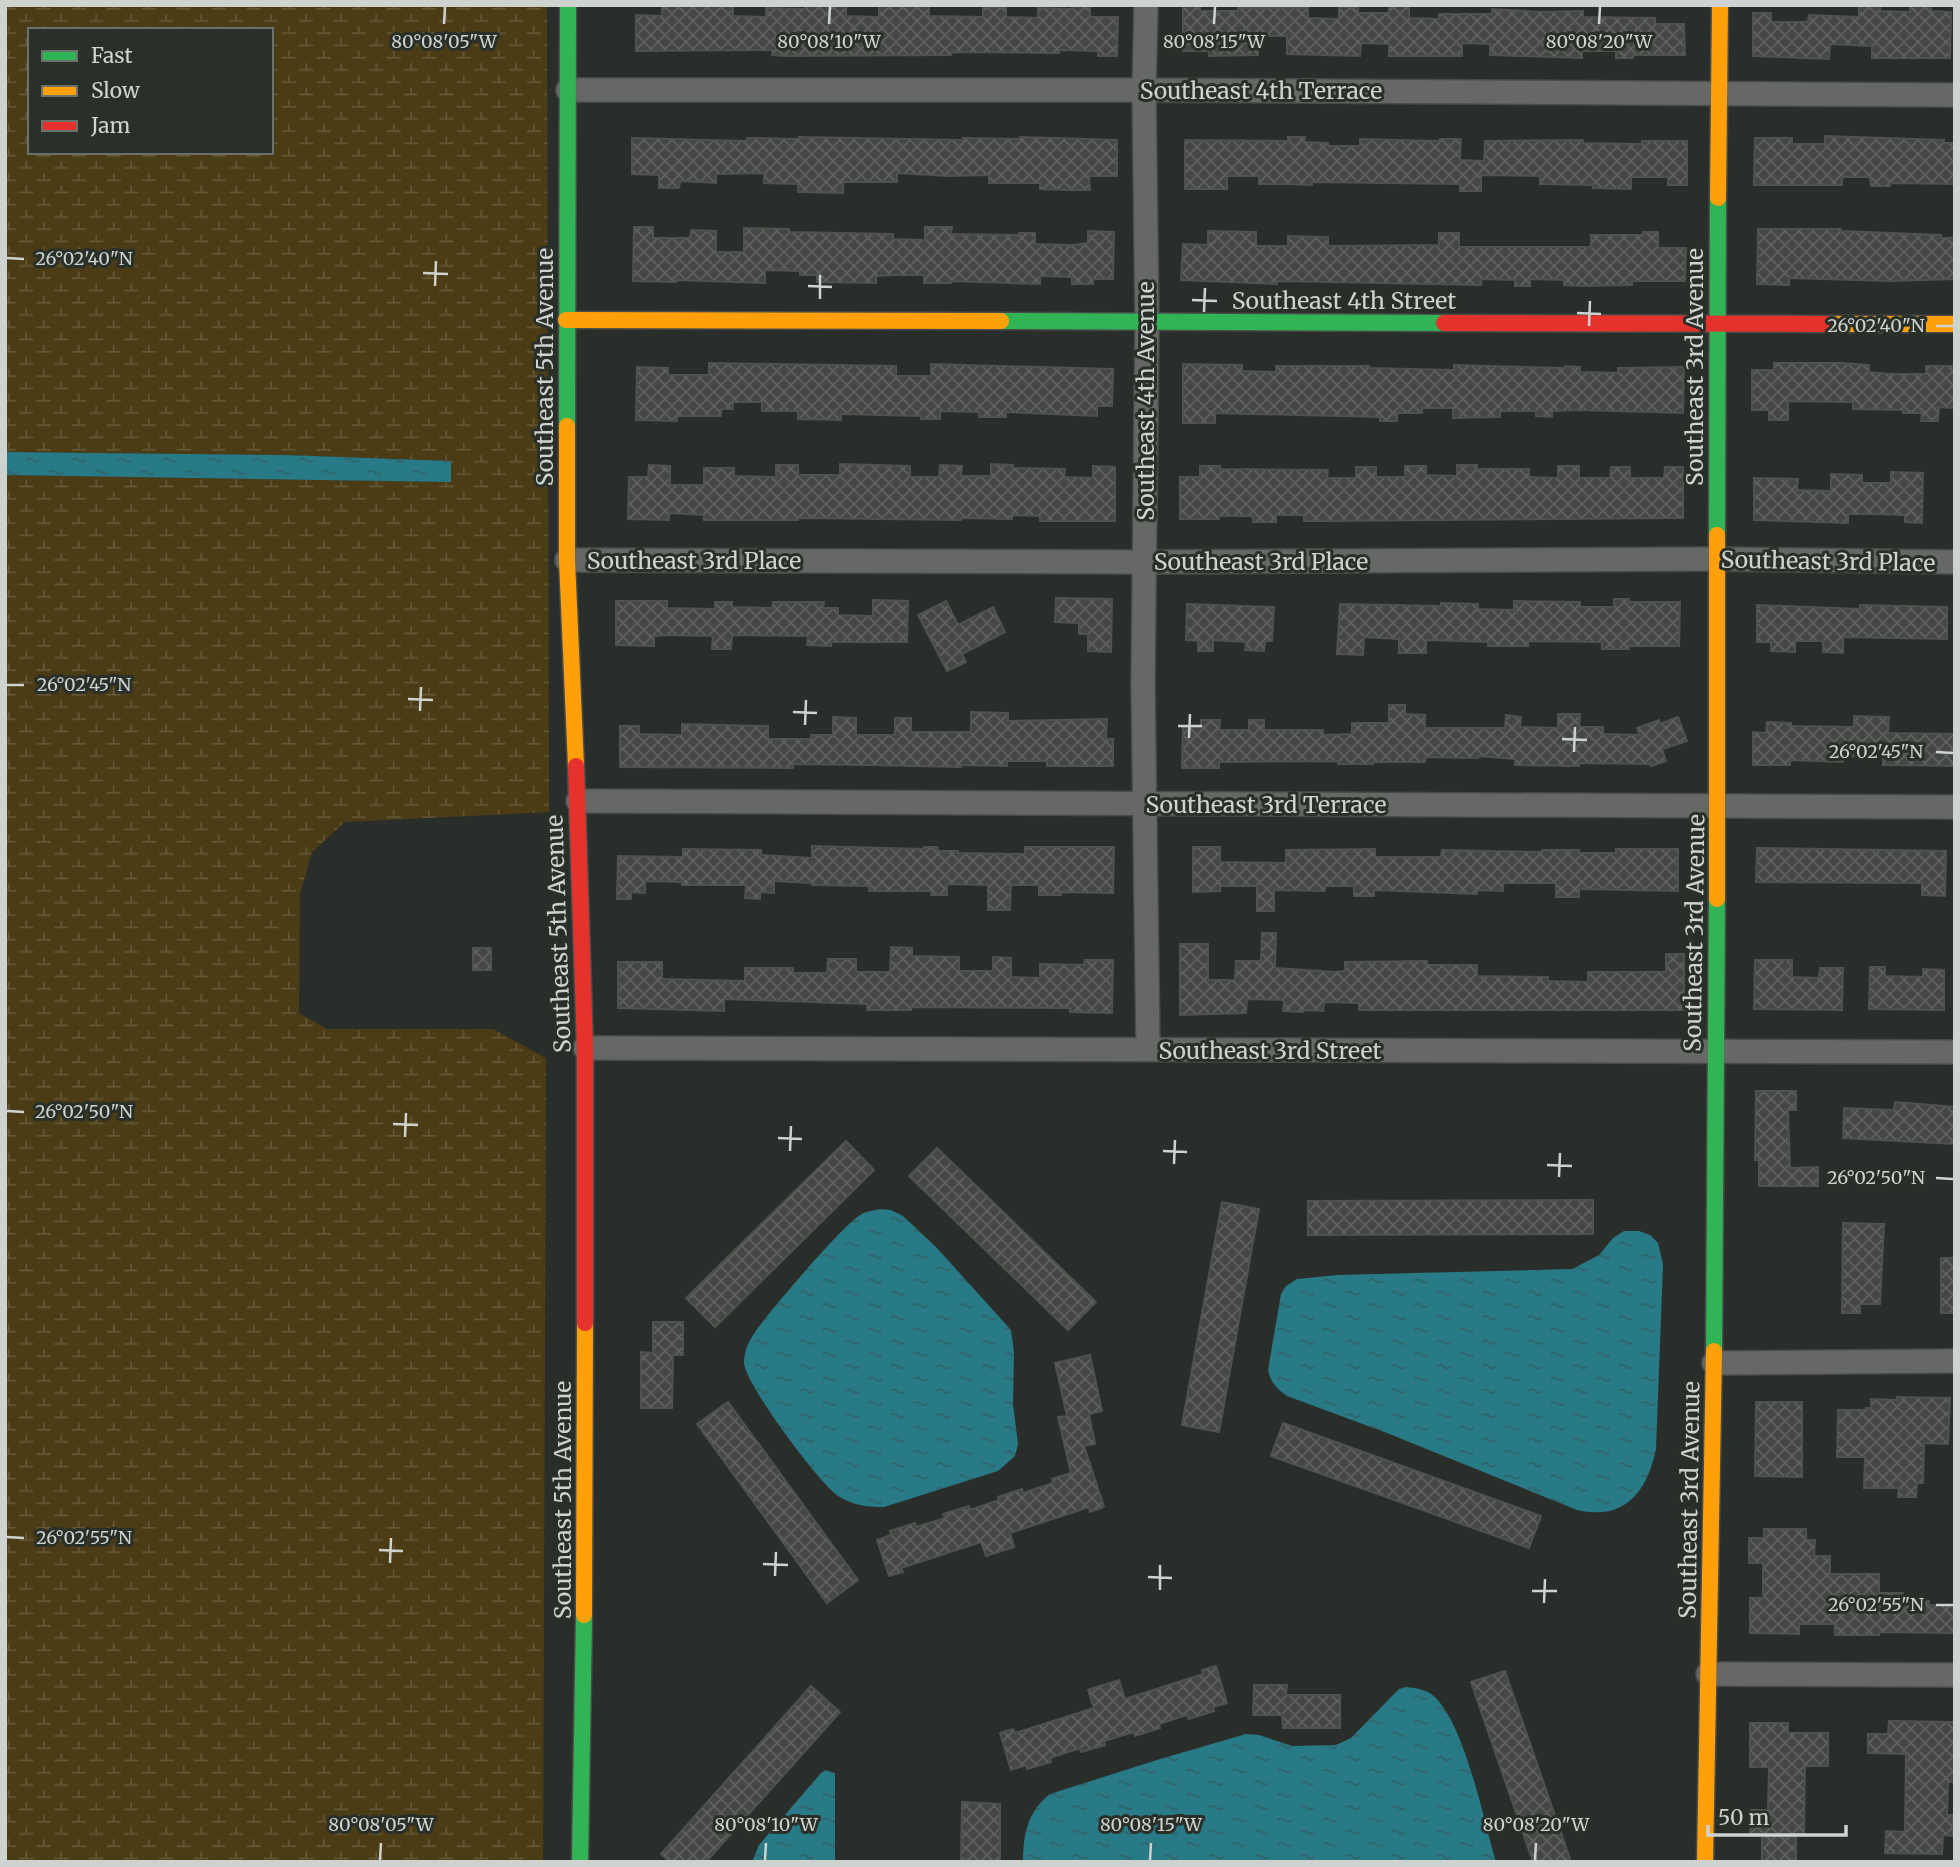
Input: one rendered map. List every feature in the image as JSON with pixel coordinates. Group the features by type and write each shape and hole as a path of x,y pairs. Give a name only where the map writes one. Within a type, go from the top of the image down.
{"street":[{"name":"Southeast 5th Avenue","path":"568,5 567,559 585,1048 585,1528 580,1862"},
{"name":"Southeast 4th Avenue","path":"1146,5 1144,803 1148,1049"},
{"name":"Southeast 3rd Avenue","path":"1705,1862 1714,1363 1719,805 1716,323 1720,5"},
{"name":"Southeast 4th Terrace","path":"568,90 1955,95"},
{"name":"Southeast 4th Street","path":"566,320 1955,324"},
{"name":"Southeast 3rd Place","path":"567,559 1144,562 1718,559 1955,562"},
{"name":"Southeast 3rd Terrace","path":"578,801 1955,807"},
{"name":"Southeast 3rd Street","path":"585,1048 1955,1052"},
{"path":"1714,1363 1955,1362"},
{"path":"1708,1674 1955,1675"}],"green space":[{"path":"5,5 547,5 549,812 345,822 312,852 300,894 299,1013 327,1029 493,1029 546,1058 543,1862 5,1862 5,475 450,482 451,461 285,455 5,452"}],"water":[{"path":"5,452 285,455 451,461 451,482 5,475"},
{"path":"878,1209 891,1210 903,1216 936,1247 1011,1330 1014,1352 1013,1404 1018,1444 1015,1456 998,1471 884,1507 849,1502 838,1496 815,1473 756,1390 744,1362 747,1346 755,1332 807,1269 853,1221 864,1213"},
{"path":"1624,1231 1639,1231 1650,1235 1658,1243 1663,1264 1656,1449 1647,1478 1640,1490 1621,1507 1594,1512 1577,1510 1387,1433 1287,1396 1271,1379 1268,1370 1281,1294 1286,1286 1297,1279 1338,1275 1572,1269 1599,1255 1613,1238"},
{"path":"1406,1687 1429,1693 1447,1712 1465,1752 1496,1862 1023,1862 1028,1824 1036,1808 1050,1794 1246,1734 1259,1735 1292,1746 1336,1745 1351,1738 1399,1689"},
{"path":"826,1770 835,1773 835,1862 752,1862 759,1845"}],"building":[{"path":"662,5 733,5 733,16 766,17 766,8 805,9 805,5 846,5 846,16 879,17 879,5 929,5 929,16 983,17 983,7 1006,7 1006,17 1038,18 1038,8 1072,9 1072,5 1090,5 1090,17 1118,17 1117,56 1098,56 1098,51 1059,50 1059,53 951,52 951,55 787,56 772,55 772,50 636,51 636,15 662,16"},
{"path":"1183,5 1200,5 1200,11 1308,8 1308,18 1339,19 1339,7 1358,7 1358,13 1389,13 1389,5 1409,5 1409,18 1439,19 1439,14 1492,14 1492,9 1583,11 1583,17 1655,18 1655,24 1684,24 1685,55 1633,55 1633,58 1616,58 1616,51 1582,51 1582,58 1490,55 1490,44 1462,43 1462,56 1389,56 1389,44 1361,43 1360,56 1287,54 1287,36 1258,36 1258,55 1209,56 1209,51 1183,51"},
{"path":"1859,5 1880,5 1880,11 1910,12 1910,5 1931,5 1931,11 1951,12 1950,58 1872,58 1872,46 1830,44 1829,59 1753,56 1753,13 1771,13 1771,22 1808,22 1809,15 1859,17"},
{"path":"1825,136 1944,140 1944,143 1955,143 1955,184 1890,183 1890,186 1871,186 1870,177 1842,177 1842,185 1754,185 1755,138 1792,138 1792,144 1825,144"},
{"path":"1288,137 1305,137 1304,142 1328,143 1328,146 1360,146 1360,139 1461,139 1460,160 1484,161 1485,141 1583,140 1583,143 1642,144 1642,141 1687,141 1687,185 1668,185 1668,177 1631,177 1631,189 1593,188 1593,185 1540,184 1540,176 1481,175 1481,191 1460,191 1460,184 1259,184 1259,176 1227,176 1227,189 1185,189 1185,140 1288,141"},
{"path":"632,138 747,141 747,138 1117,140 1117,176 1089,176 1090,190 1071,190 1040,189 1040,183 989,183 989,175 897,173 897,182 843,182 843,193 798,192 798,184 764,183 764,173 716,174 716,183 680,181 679,188 659,188 659,175 632,174"},
{"path":"634,227 653,227 653,238 690,238 691,230 716,231 716,252 744,252 744,228 789,229 789,232 893,234 893,239 925,240 925,227 952,227 951,234 1035,233 1035,244 1072,245 1088,243 1088,231 1114,232 1113,279 1093,279 1093,284 1072,284 1072,277 1040,276 1040,284 951,281 924,283 924,275 893,275 876,276 876,283 817,282 817,275 800,275 800,271 765,270 765,283 633,281"},
{"path":"1758,229 1841,229 1955,238 1955,279 1890,281 1789,278 1789,285 1757,284"},
{"path":"1208,231 1256,232 1256,246 1288,246 1288,236 1328,237 1328,246 1439,245 1439,233 1459,233 1459,247 1591,247 1591,235 1643,235 1643,232 1658,232 1658,248 1686,248 1685,281 1632,281 1632,285 1581,286 1564,285 1564,280 1530,279 1530,286 1515,286 1515,280 1481,279 1481,285 1277,281 1277,284 1181,280 1183,244 1208,245"},
{"path":"709,363 896,366 896,376 931,376 931,364 1113,369 1112,406 1097,406 1097,416 1006,412 1006,417 979,417 979,412 940,411 940,419 841,414 841,420 798,419 798,411 762,411 762,402 733,402 733,409 721,409 721,416 677,416 677,421 636,420 637,367 668,368 668,375 709,375"},
{"path":"1774,363 1869,365 1869,372 1889,374 1926,374 1926,366 1955,366 1955,408 1939,407 1938,421 1921,421 1922,413 1853,409 1853,402 1788,401 1788,420 1769,420 1769,410 1752,410 1752,370 1774,370"},
{"path":"1183,364 1242,365 1242,371 1276,372 1276,366 1454,370 1454,365 1565,366 1580,367 1580,372 1618,373 1618,368 1684,367 1683,413 1579,410 1552,411 1552,417 1536,416 1536,411 1500,411 1500,417 1453,418 1453,408 1422,408 1422,413 1397,413 1397,421 1380,421 1380,417 1215,413 1215,423 1183,423"},
{"path":"840,464 910,466 910,477 939,477 940,465 962,466 961,476 991,476 991,464 1013,465 1013,468 1065,469 1064,477 1093,478 1093,466 1115,467 1115,521 1040,521 1040,516 1012,515 1012,519 961,520 704,520 704,515 669,513 669,520 628,519 629,477 648,477 649,465 670,466 670,485 704,485 704,468 734,468 734,476 776,477 776,465 798,465 798,475 840,475"},
{"path":"1457,465 1477,465 1477,469 1529,469 1529,477 1558,478 1558,466 1579,466 1579,478 1610,478 1611,467 1630,467 1630,478 1664,478 1665,467 1683,467 1683,518 1304,521 1304,515 1276,515 1276,522 1253,522 1253,516 1180,519 1180,477 1200,477 1200,466 1220,466 1220,469 1328,470 1327,478 1356,478 1356,467 1376,467 1376,477 1405,477 1405,466 1426,466 1426,475 1457,476"},
{"path":"1891,472 1923,473 1922,523 1905,522 1905,515 1871,514 1848,514 1848,523 1754,520 1754,478 1798,479 1797,490 1831,491 1831,474 1862,475 1862,483 1891,483"},
{"path":"1056,598 1112,599 1111,652 1088,651 1088,634 1079,634 1079,623 1055,622"},
{"path":"1614,599 1629,599 1629,602 1680,602 1679,646 1602,649 1602,642 1528,641 1528,646 1488,646 1488,642 1426,640 1426,653 1399,653 1399,639 1364,637 1363,655 1337,654 1340,604 1478,604 1478,609 1514,610 1514,601 1580,602 1580,607 1614,607"},
{"path":"873,600 908,601 907,642 831,642 831,646 807,645 808,636 732,635 731,649 712,649 713,636 666,635 654,636 654,646 616,645 616,601 667,601 667,608 715,609 715,602 732,602 732,607 772,608 773,602 824,602 823,608 838,608 838,615 873,616"},
{"path":"946,601 958,625 993,607 1005,632 962,654 966,662 947,671 918,615"},
{"path":"1187,604 1274,607 1272,641 1265,641 1264,651 1245,650 1246,642 1213,640 1213,651 1198,651 1198,641 1186,640"},
{"path":"1757,605 1860,609 1860,605 1947,607 1947,639 1843,637 1843,653 1823,652 1823,641 1795,641 1795,652 1771,651 1771,642 1757,642"},
{"path":"1389,705 1405,705 1405,714 1425,715 1425,728 1505,728 1506,715 1521,717 1520,727 1558,728 1558,714 1580,714 1579,727 1603,727 1603,734 1640,735 1637,728 1678,717 1687,741 1662,749 1666,761 1651,766 1579,763 1579,766 1515,765 1515,759 1478,756 1425,757 1425,762 1373,764 1338,764 1338,761 1219,762 1219,768 1182,768 1183,727 1201,727 1201,720 1220,720 1219,730 1249,730 1249,720 1264,720 1264,730 1323,730 1323,735 1352,734 1352,723 1389,723"},
{"path":"971,712 1008,713 1008,721 1107,719 1106,739 1113,739 1113,766 1047,766 1047,761 1007,761 1007,766 961,767 793,764 793,768 620,767 620,726 639,726 639,734 682,735 682,724 768,726 768,739 811,739 811,735 833,735 833,717 856,718 856,735 895,735 895,718 911,718 911,732 971,732"},
{"path":"1854,716 1889,717 1888,733 1955,734 1955,766 1883,765 1883,757 1843,756 1843,762 1790,760 1790,765 1753,765 1753,732 1766,733 1767,722 1791,723 1791,726 1854,727"},
{"path":"812,846 923,849 937,847 938,851 958,853 1025,854 1025,847 1114,847 1113,893 1061,892 1061,895 1039,895 1039,885 1011,885 1010,910 988,910 988,885 947,884 947,895 931,895 931,891 869,891 869,886 774,881 774,893 760,892 760,899 745,898 746,885 682,885 682,882 645,881 645,893 631,892 631,899 617,899 618,856 683,857 683,849 761,850 761,855 812,858"},
{"path":"1193,847 1220,847 1220,862 1286,863 1286,850 1375,849 1375,857 1441,857 1442,850 1579,850 1579,853 1616,853 1616,849 1678,849 1678,891 1579,889 1579,897 1556,897 1556,883 1503,883 1503,891 1477,890 1477,894 1374,890 1374,896 1354,896 1354,886 1325,886 1325,891 1274,890 1274,911 1257,911 1257,886 1220,886 1220,891 1193,892"},
{"path":"1757,848 1946,851 1945,896 1922,895 1922,883 1756,882"},
{"path":"1262,933 1276,933 1275,968 1335,972 1345,971 1345,962 1427,961 1427,965 1477,965 1477,976 1548,977 1548,981 1588,982 1588,972 1666,972 1666,954 1684,954 1684,1010 1359,1010 1359,1003 1324,1002 1323,1011 1303,1012 1283,1011 1284,1000 1247,999 1246,1013 1180,1015 1180,944 1208,944 1208,980 1235,980 1236,961 1261,961"},
{"path":"891,947 912,948 912,956 959,957 959,971 993,971 993,957 1011,958 1011,977 1040,978 1040,964 1084,965 1085,960 1113,960 1112,1013 1070,1012 1070,1008 911,1007 911,1010 867,1010 867,1004 724,999 724,1011 618,1008 618,962 662,962 662,979 745,981 745,968 793,968 793,973 827,973 828,959 856,959 856,972 890,972"},
{"path":"473,948 491,948 491,970 473,970"},
{"path":"1755,960 1792,960 1792,977 1819,978 1820,968 1843,968 1842,1010 1754,1009"},
{"path":"1870,967 1885,967 1885,976 1923,977 1923,969 1944,970 1944,1010 1869,1009"},
{"path":"1756,1091 1796,1091 1796,1110 1788,1110 1790,1168 1818,1167 1818,1186 1759,1186 1759,1160 1755,1160"},
{"path":"1895,1102 1955,1107 1955,1144 1843,1138 1844,1108 1894,1110"},
{"path":"846,1141 874,1170 715,1327 686,1298"},
{"path":"937,1148 1096,1302 1068,1330 909,1176"},
{"path":"1593,1200 1593,1234 1308,1235 1308,1201"},
{"path":"1222,1202 1259,1209 1219,1432 1182,1425"},
{"path":"1843,1223 1884,1224 1880,1304 1860,1304 1860,1313 1842,1313"},
{"path":"1941,1258 1955,1258 1955,1313 1941,1313"},
{"path":"653,1322 683,1322 683,1355 673,1355 672,1408 641,1408 641,1352 653,1353"},
{"path":"1090,1355 1102,1411 1089,1414 1095,1444 1084,1446 1104,1507 1090,1512 1089,1507 1010,1533 1014,1547 986,1556 981,1542 901,1568 903,1572 889,1576 877,1540 891,1535 890,1531 945,1518 943,1514 969,1506 970,1510 1022,1489 1023,1493 1053,1483 1052,1479 1071,1473 1058,1417 1067,1416 1055,1363"},
{"path":"1897,1397 1950,1398 1948,1444 1924,1443 1923,1483 1917,1483 1916,1497 1898,1497 1899,1488 1864,1488 1865,1457 1837,1457 1838,1410 1866,1410 1871,1408 1871,1399 1897,1400"},
{"path":"728,1402 858,1580 827,1603 697,1424"},
{"path":"1756,1402 1802,1402 1802,1477 1755,1476"},
{"path":"1283,1423 1541,1516 1529,1548 1271,1456"},
{"path":"1764,1529 1806,1529 1806,1540 1815,1540 1814,1556 1830,1556 1830,1574 1879,1574 1879,1593 1903,1593 1903,1600 1955,1606 1955,1633 1879,1632 1879,1635 1835,1635 1835,1624 1799,1624 1799,1634 1750,1633 1750,1598 1763,1598 1763,1563 1749,1563 1749,1538 1764,1538"},
{"path":"1216,1666 1227,1703 1213,1707 1214,1711 1189,1719 1187,1715 1159,1724 1160,1728 1135,1736 1134,1732 1104,1741 1105,1745 1081,1752 1080,1748 1050,1758 1051,1762 1027,1769 1026,1765 1011,1770 1000,1733 1013,1729 1015,1733 1094,1708 1088,1690 1119,1680 1125,1699 1203,1674 1202,1670"},
{"path":"1505,1671 1571,1862 1533,1862 1471,1682"},
{"path":"1254,1685 1287,1685 1286,1695 1340,1695 1340,1728 1283,1728 1282,1715 1253,1715"},
{"path":"811,1686 840,1712 706,1862 670,1862 661,1854"},
{"path":"1889,1721 1954,1722 1954,1782 1948,1782 1947,1815 1953,1815 1953,1836 1943,1835 1942,1854 1885,1853 1886,1831 1905,1832 1906,1754 1868,1753 1868,1734 1888,1734"},
{"path":"1750,1723 1788,1723 1788,1733 1828,1733 1828,1766 1805,1766 1804,1834 1796,1834 1796,1862 1762,1862 1762,1834 1750,1834 1751,1810 1768,1810 1769,1767 1750,1767"},
{"path":"962,1802 1000,1804 1000,1862 961,1862"}],"traffic: fast":[{"path":"567,426 568,5"},
{"path":"1717,535 1718,198"},
{"path":"1001,321 1444,323"},
{"path":"1714,1351 1717,899"},
{"path":"580,1862 584,1615"}],"traffic: slow":[{"path":"1718,198 1720,5"},
{"path":"566,320 1001,321"},
{"path":"1830,324 1955,324"},
{"path":"567,426 567,560 576,766"},
{"path":"1717,535 1717,899"},
{"path":"584,1615 585,1323"},
{"path":"1705,1862 1714,1351"}],"traffic: jam":[{"path":"1444,323 1830,324"},
{"path":"576,766 585,1048 585,1323"}]}
